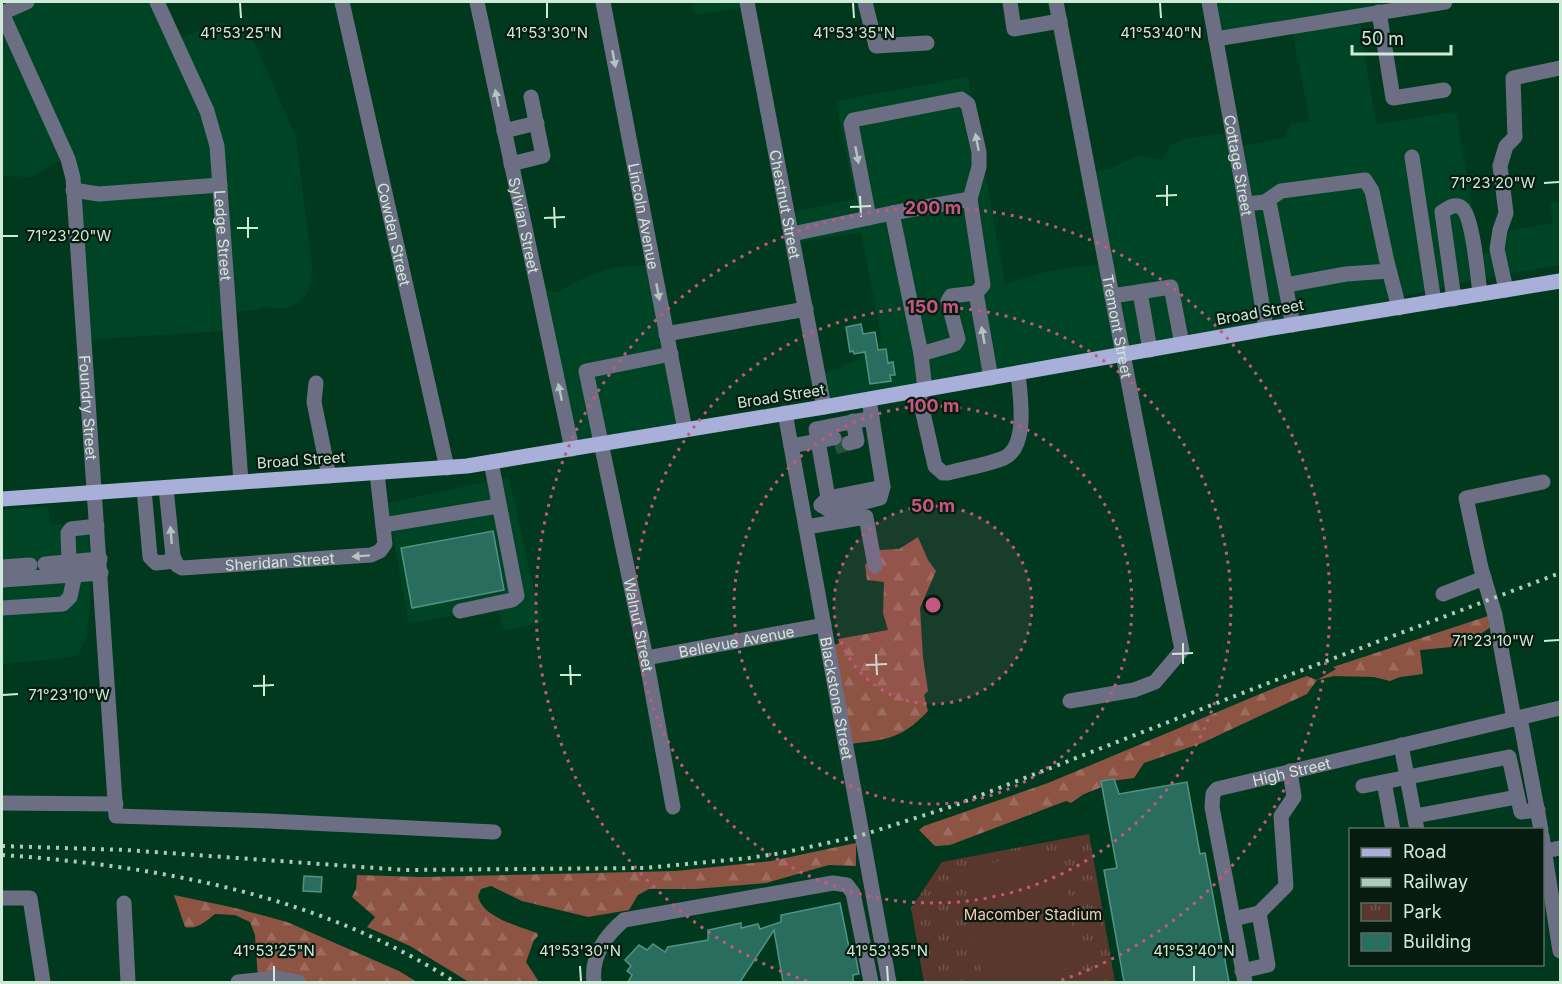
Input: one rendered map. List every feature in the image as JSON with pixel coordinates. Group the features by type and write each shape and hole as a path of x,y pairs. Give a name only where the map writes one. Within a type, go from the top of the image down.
{"main road":[{"name":"Broad Street","path":"2,500 447,468 491,462 868,400 1266,329 1560,281"}],"street":[{"path":"2,13 27,2"},
{"name":"Ledge Street","path":"157,2 214,129 241,482"},
{"name":"Cowden Street","path":"342,2 447,468"},
{"name":"Sylvian Street","path":"477,2 572,449"},
{"name":"Lincoln Avenue","path":"603,2 685,430"},
{"name":"Chestnut Street","path":"747,2 806,309 818,408 836,437 825,502"},
{"path":"865,2 876,46 927,43"},
{"path":"1010,2 1014,29 1060,21"},
{"name":"Tremont Street","path":"1056,2 1182,650 1155,682 1134,690 1070,701"},
{"name":"Cottage Street","path":"1209,2 1266,329"},
{"path":"1216,39 1445,2"},
{"path":"1379,12 1393,98 1444,90"},
{"name":"Foundry Street","path":"2,13 68,159 74,190 116,810"},
{"path":"1506,290 1497,249 1506,213 1500,166 1506,146 1515,137 1513,78 1560,68"},
{"path":"511,164 543,156 531,97"},
{"path":"869,218 851,124 853,120 858,117 961,99 968,104 979,152 979,167 970,199 983,285 976,293 951,296 948,301 958,339 955,344 921,354"},
{"path":"504,131 537,123"},
{"path":"1412,157 1434,302"},
{"path":"1246,204 1265,202 1281,191 1365,180 1372,191 1399,308"},
{"path":"74,190 99,194 219,185"},
{"path":"792,234 970,199"},
{"path":"1265,202 1270,207 1293,325"},
{"path":"1454,299 1442,212 1451,206 1463,209 1469,221 1480,294"},
{"path":"892,213 921,354 921,390 935,466 943,473 1005,457 1014,448 1022,424 1018,373"},
{"path":"1286,285 1346,274 1389,271"},
{"path":"1112,296 1171,287 1182,344"},
{"path":"1140,292 1150,350"},
{"path":"976,293 991,378"},
{"path":"666,334 806,309"},
{"name":"Walnut Street","path":"671,354 586,371 646,658 673,807"},
{"path":"316,383 314,402 329,476"},
{"path":"803,508 825,502 831,511 880,498 883,487 868,400"},
{"name":"Blackstone Street","path":"785,413 889,982"},
{"path":"791,446 836,437 872,418"},
{"path":"460,611 512,600 517,596 491,462"},
{"name":"Sheridan Street","path":"175,561 182,568 371,555 380,551 385,544 377,473"},
{"path":"1541,828 1496,622 1482,573 1466,498 1543,482"},
{"path":"144,489 150,557 156,563 175,561 166,488"},
{"path":"383,525 498,506"},
{"path":"806,527 866,517 875,566"},
{"path":"2,608 63,604 70,597 72,568 68,533 71,529 97,526"},
{"path":"2,567 37,565 72,568"},
{"path":"2,580 72,568 100,566"},
{"path":"1443,594 1482,573"},
{"name":"Bellevue Avenue","path":"646,658 825,625"},
{"name":"High Street","path":"1244,977 1212,807 1213,794 1222,787 1560,708"},
{"path":"1401,745 1416,823 1517,797"},
{"path":"1363,786 1509,757 1521,812 1538,810"},
{"path":"1233,919 1259,913 1286,886 1281,816 1294,797 1290,771"},
{"path":"1384,782 1393,828"},
{"path":"2,803 269,821 494,832"},
{"path":"1549,845 1560,951"},
{"path":"594,982 594,969 600,949 611,932 624,921 834,883 847,885 853,893 871,982"},
{"path":"2,898 30,898 43,982"},
{"path":"124,903 128,982"},
{"path":"1244,977 1268,965 1259,913"},
{"path":"238,982 277,978 298,982"}],"shaded area":[{"path":"28,2 155,2 176,40 218,23 230,24 246,30 256,45 296,138 312,265 311,283 306,295 298,303 284,309 264,307 257,310 224,312 223,331 80,340 67,183 61,160 32,177 2,176 2,13"},
{"path":"691,2 741,2 742,7 697,15"},
{"path":"1201,2 1385,2 1385,5 1358,10 1376,124 1456,112 1480,254 1503,250 1508,231 1553,223 1550,203 1560,202 1560,265 1467,281 1262,331 821,406 816,374 840,369 844,364 855,361 882,340 861,232 790,244 784,214 855,199 836,101 968,77 1005,284 1045,272 1098,264 1082,174 1112,168 1138,156 1162,160 1171,145 1187,138 1224,134 1229,149 1286,137 1290,124 1310,121 1292,30 1211,42 1208,38"},
{"path":"647,265 677,430 569,448 532,283 555,293 586,277 617,267"},
{"path":"509,477 541,622 503,631 498,607 409,624 387,503"},
{"path":"48,507 51,525 87,522 91,580 87,636 78,655 2,664 2,510"}],"green space":[{"path":"918,537 928,560 936,571 920,608 928,691 924,695 928,711 899,734 880,740 844,745 825,650 839,643 838,639 888,630 883,613 884,582 867,580 865,565 879,550 899,549"},
{"path":"1488,616 1491,627 1462,646 1420,650 1423,674 1400,677 1390,681 1374,677 1334,676 1317,680 1336,669 1333,667"},
{"path":"1307,676 1317,680 1307,694 1202,743 1144,763 1134,778 1104,782 1102,787 1084,794 1071,803 1066,801 950,845 935,846 919,830 924,826 1048,783 1277,687"},
{"name":"Macomber Stadium","path":"1089,834 1115,982 924,982 911,908 942,862"},
{"path":"856,843 856,866 829,865 766,883 695,889 649,889 638,895 629,910 588,917 522,901 491,886 481,889 478,896 486,910 502,920 537,933 538,936 534,940 526,962 539,982 469,982 410,946 367,927 375,917 352,897 356,889 357,875 422,877 676,871 771,861"},
{"path":"1059,850 1082,982 983,982 962,868"},
{"path":"174,895 287,922 399,971 417,982 276,982 258,979 255,935 250,922 235,915 215,914 197,926 185,927"}],"building":[{"path":"861,324 863,334 875,332 878,350 886,349 888,363 893,362 895,375 890,375 891,381 870,384 865,352 854,354 853,351 850,352 846,327"},
{"path":"493,531 504,590 412,608 401,548"},
{"path":"1114,779 1119,794 1187,782 1200,854 1205,853 1229,982 1124,982 1104,870 1117,868 1101,781"},
{"path":"304,876 322,877 321,892 303,891"},
{"path":"840,903 849,948 854,948 859,974 853,975 853,982 783,982 774,930 740,982 628,982 632,975 627,971 631,966 625,960 639,945 647,950 653,944 665,952 668,947 708,940 708,930 741,923 741,928 758,924 760,929 781,922 781,915"}],"tunnel":[{"path":"835,447 849,443"}],"railway":[{"path":"2,846 126,850 404,870 645,868 782,853 859,836 953,806 1276,680 1560,573"},
{"path":"2,855 120,867 237,890 294,906 349,927 403,952 455,982"}]}
